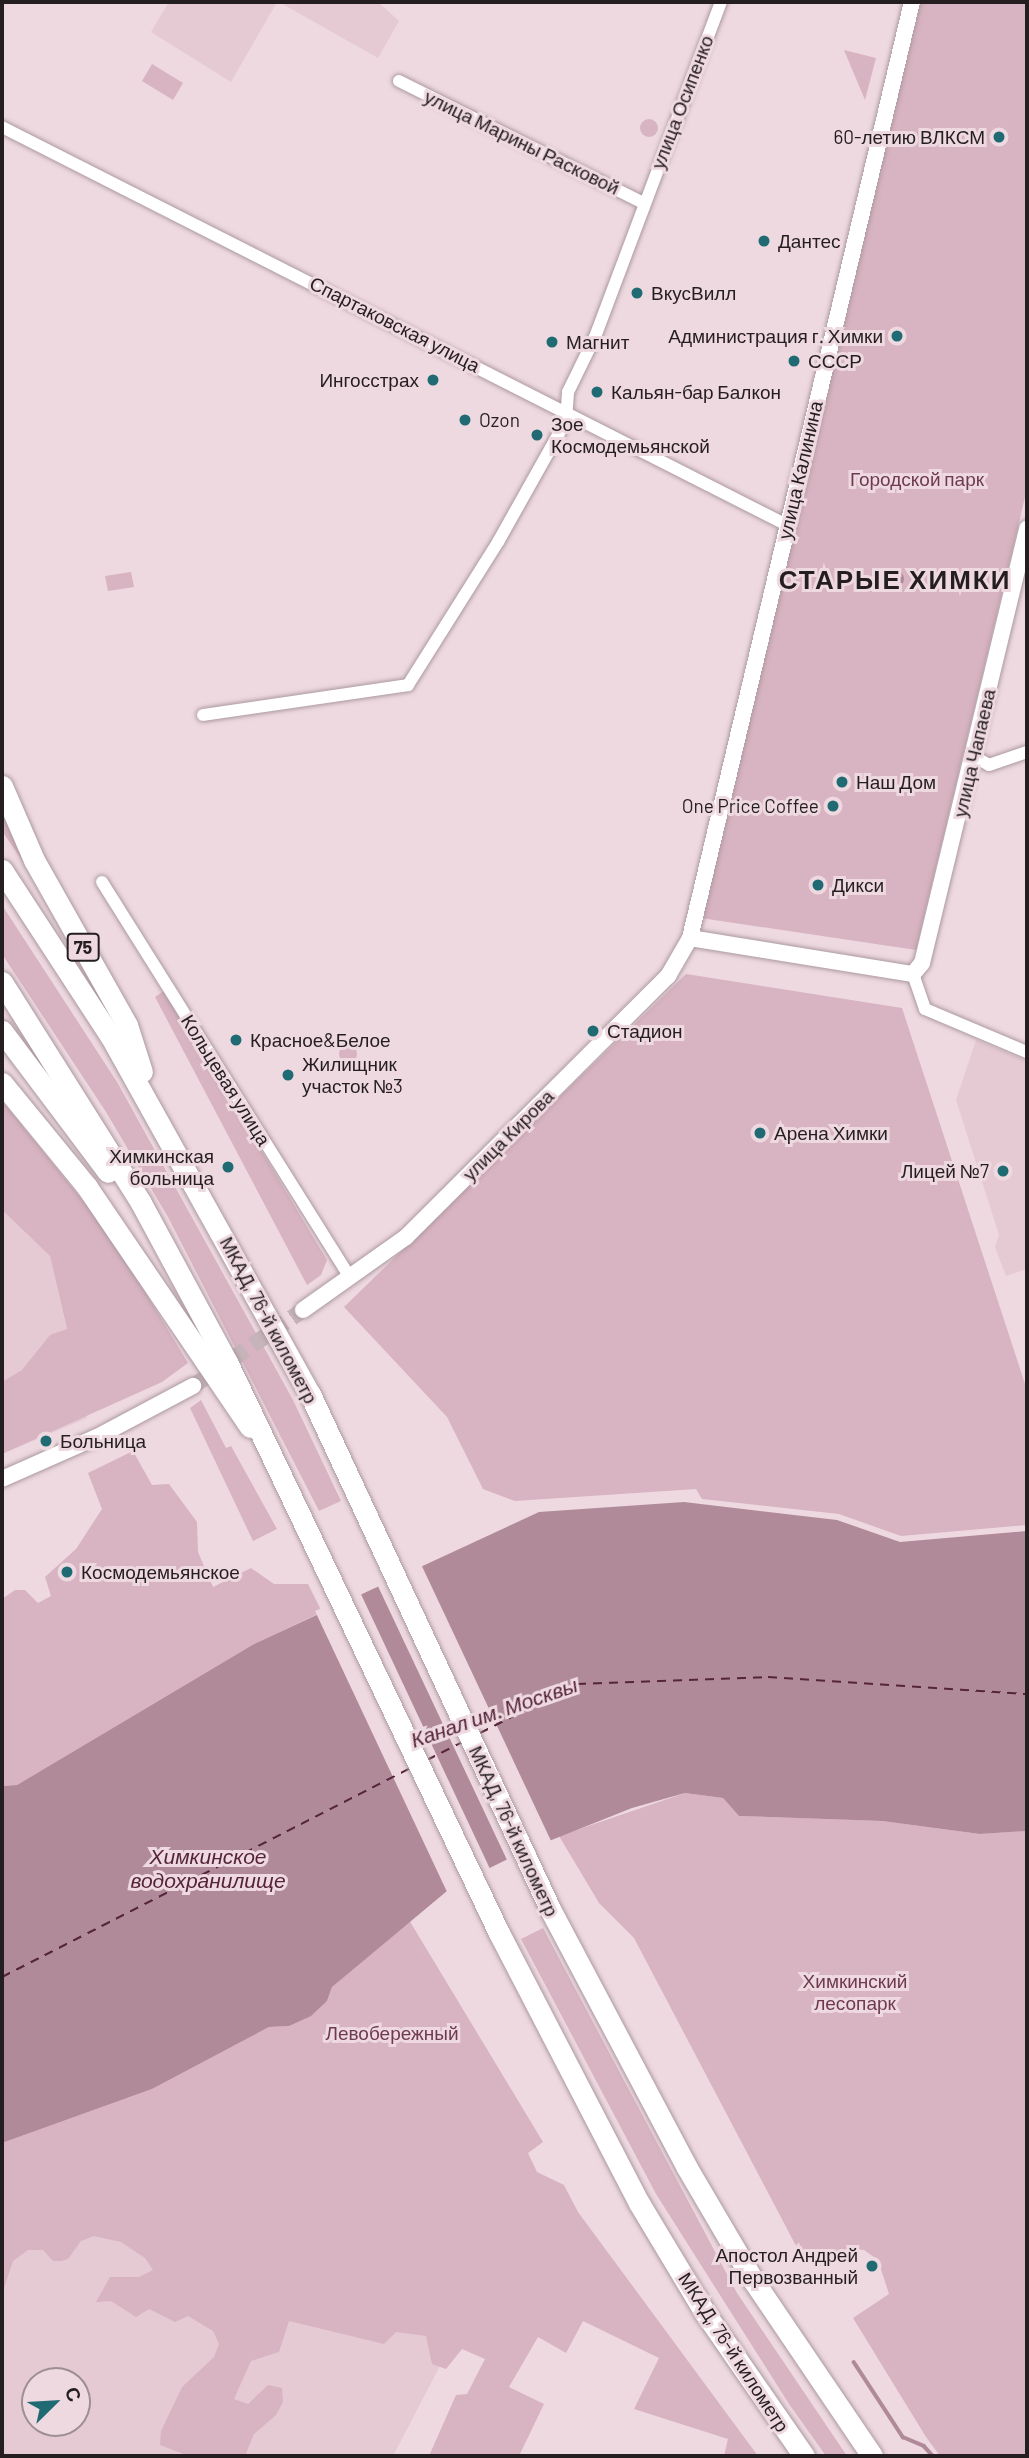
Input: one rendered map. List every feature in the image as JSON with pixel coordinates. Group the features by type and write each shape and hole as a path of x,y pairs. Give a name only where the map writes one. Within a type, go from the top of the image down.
{"main road":[{"name":"75","path":"2,786 34,860 127,1025 155,1111"},
{"path":"2,870 155,1111"},
{"name":"МКАД, 76-й километр","path":"2,982 93,1124 176,1264 288,1486 499,1933 639,2203 705,2313 804,2456"},
{"path":"2,1031 176,1264"},
{"path":"2,1083 31,1117 149,1274 288,1486"},
{"name":"МКАД, 76-й километр","path":"155,1111 310,1394 550,1909 686,2166 753,2280 872,2456"}],"street":[{"name":"улица Осипенко","path":"203,715 408,685 498,542 566,421 568,392 604,307 721,2"},
{"name":"улица Калинина","path":"690,938 912,2"},
{"name":"улица Марины Расковой","path":"399,81 644,203"},
{"name":"Спартаковская улица","path":"2,127 787,525"},
{"name":"улица Чапаева","path":"913,974 922,963 928,942 1027,528"},
{"path":"973,756 989,765 1027,752"},
{"name":"Кольцевая улица","path":"102,882 350,1278"},
{"path":"690,938 913,974 925,1009 1027,1052"},
{"name":"улица Кирова","path":"303,1310 406,1237 668,976 690,938"},
{"path":"2,1479 97,1437 193,1386"}],"shaded area":[{"path":"169,2 277,2 231,82 151,32"},
{"path":"279,2 378,2 399,21 378,58"},
{"name":"Лицей №7","path":"976,1040 1027,1061 1027,1269 1006,1276 995,1247 999,1235 956,1100"},
{"path":"2,1210 50,1256 87,1418 2,1454"},
{"path":"357,2103 441,2364 393,2456 2,2456 2,2200"}],"green space":[{"name":"Городской парк","path":"919,2 1027,2 1027,489 916,950 701,918"},
{"path":"844,50 876,58 865,100"},
{"path":"152,64 183,83 173,100 142,81"},
{"path":"649,119 655,122 658,128 655,134 649,137 643,134 640,128 643,122"},
{"path":"131,572 134,587 108,591 105,576"},
{"path":"2,813 15,839 30,872 2,831"},
{"path":"2,905 117,1082 293,1400 341,1501 319,1511 168,1217 106,1112 2,954"},
{"path":"686,974 902,1008 1027,1390 1027,1525 901,1536 839,1514 702,1499 696,1489 515,1501 483,1489 447,1417 344,1307"},
{"path":"165,990 327,1260 321,1275 307,1285 155,997"},
{"path":"348,1045 354,1048 357,1054 354,1060 348,1063 342,1060 339,1054 342,1048"},
{"path":"2,1101 110,1234 188,1363 162,1382 2,1454 2,1382 22,1370 50,1335 67,1329 50,1256 2,1210"},
{"path":"201,1400 226,1448 231,1446 277,1529 253,1541 190,1408"},
{"path":"133,1451 152,1485 169,1484 197,1522 198,1552 213,1587 251,1568 274,1584 308,1584 322,1612 254,1644 17,1785 2,1786 2,1599 15,1590 25,1590 38,1603 51,1596 45,1577 76,1549 102,1509 88,1473"},
{"name":"Химкинский лесопарк","path":"685,1793 723,1798 739,1816 882,1821 980,1834 1027,1831 1027,2456 940,2456 853,2318 889,2294 878,2260 864,2250 852,2249 820,2266 795,2244 634,1938 599,1903 559,1836"},
{"name":"Левобережный","path":"409,1920 543,2142 528,2153 537,2172 564,2185 578,2212 758,2456 724,2456 728,2439 634,2409 659,2358 583,2321 566,2353 538,2337 509,2387 544,2404 519,2456 429,2456 456,2395 467,2394 485,2359 462,2349 446,2369 432,2364 426,2336 396,2332 384,2344 289,2321 279,2352 251,2361 234,2399 248,2404 268,2385 282,2388 283,2402 276,2415 254,2434 245,2456 189,2456 160,2445 161,2431 182,2387 214,2357 219,2344 213,2331 188,2316 175,2322 149,2309 136,2317 111,2301 96,2302 110,2277 139,2277 153,2270 145,2258 121,2242 94,2236 81,2241 68,2259 61,2261 53,2261 43,2250 28,2250 13,2261 2,2294 2,2143 152,2089 269,2027 289,2026 327,2001 332,1987"},
{"path":"543,1928 737,2293 847,2456 826,2456 789,2404 656,2194 521,1939"}],"water":[{"path":"895,570 901,573 904,579 901,585 895,588 889,585 886,579 889,573"},
{"name":"Химкинское водохранилище","path":"684,1502 837,1520 900,1542 1027,1531 1027,1831 980,1834 882,1821 739,1816 723,1798 685,1793 632,1808 524,1851 453,1886 332,1987 327,2001 311,2016 289,2026 269,2027 152,2089 2,2143 2,1786 17,1785 254,1644 539,1512"}],"pier":[{"path":"420,1562 552,1843 508,1862 376,1582"},
{"path":"359,1590 491,1871 448,1894 315,1611"}],"waterway":[{"path":"854,2362 903,2437 924,2446 933,2456"}],"ferry route":[{"path":"480,1733 577,1684 768,1677 1027,1694"},
{"path":"427,1760 462,1742"},
{"path":"2,1977 409,1769"}],"tunnel":[{"path":"193,1386 303,1310"}],"place":[{"name":"60-летию ВЛКСМ","path":"999,137"},
{"name":"Дантес","path":"764,241"},
{"name":"ВкусВилл","path":"637,293"},
{"name":"Администрация г. Химки","path":"897,336"},
{"name":"Магнит","path":"552,342"},
{"name":"СССР","path":"794,361"},
{"name":"Ингосстрах","path":"433,380"},
{"name":"Кальян-бар Балкон","path":"597,392"},
{"name":"Ozon","path":"465,420"},
{"name":"Зое Космодемьянской","path":"537,435"},
{"name":"Наш Дом","path":"842,782"},
{"name":"One Price Coffee","path":"833,806"},
{"name":"Дикси","path":"818,885"},
{"name":"Стадион","path":"593,1031"},
{"name":"Красное&Белое","path":"236,1040"},
{"name":"Жилищник участок №3","path":"288,1075"},
{"name":"Арена Химки","path":"760,1133"},
{"name":"Химкинская больница","path":"228,1167"},
{"name":"Лицей №7","path":"1003,1171"},
{"name":"Больница","path":"46,1441"},
{"name":"Космодемьянское","path":"67,1572"},
{"name":"Апостол Андрей Первозванный","path":"872,2266"}],"district":[{"name":"СТАРЫЕ ХИМКИ","path":"895,579"}],"water label":[{"name":"Канал им. Москвы","path":"494,1712"}]}
